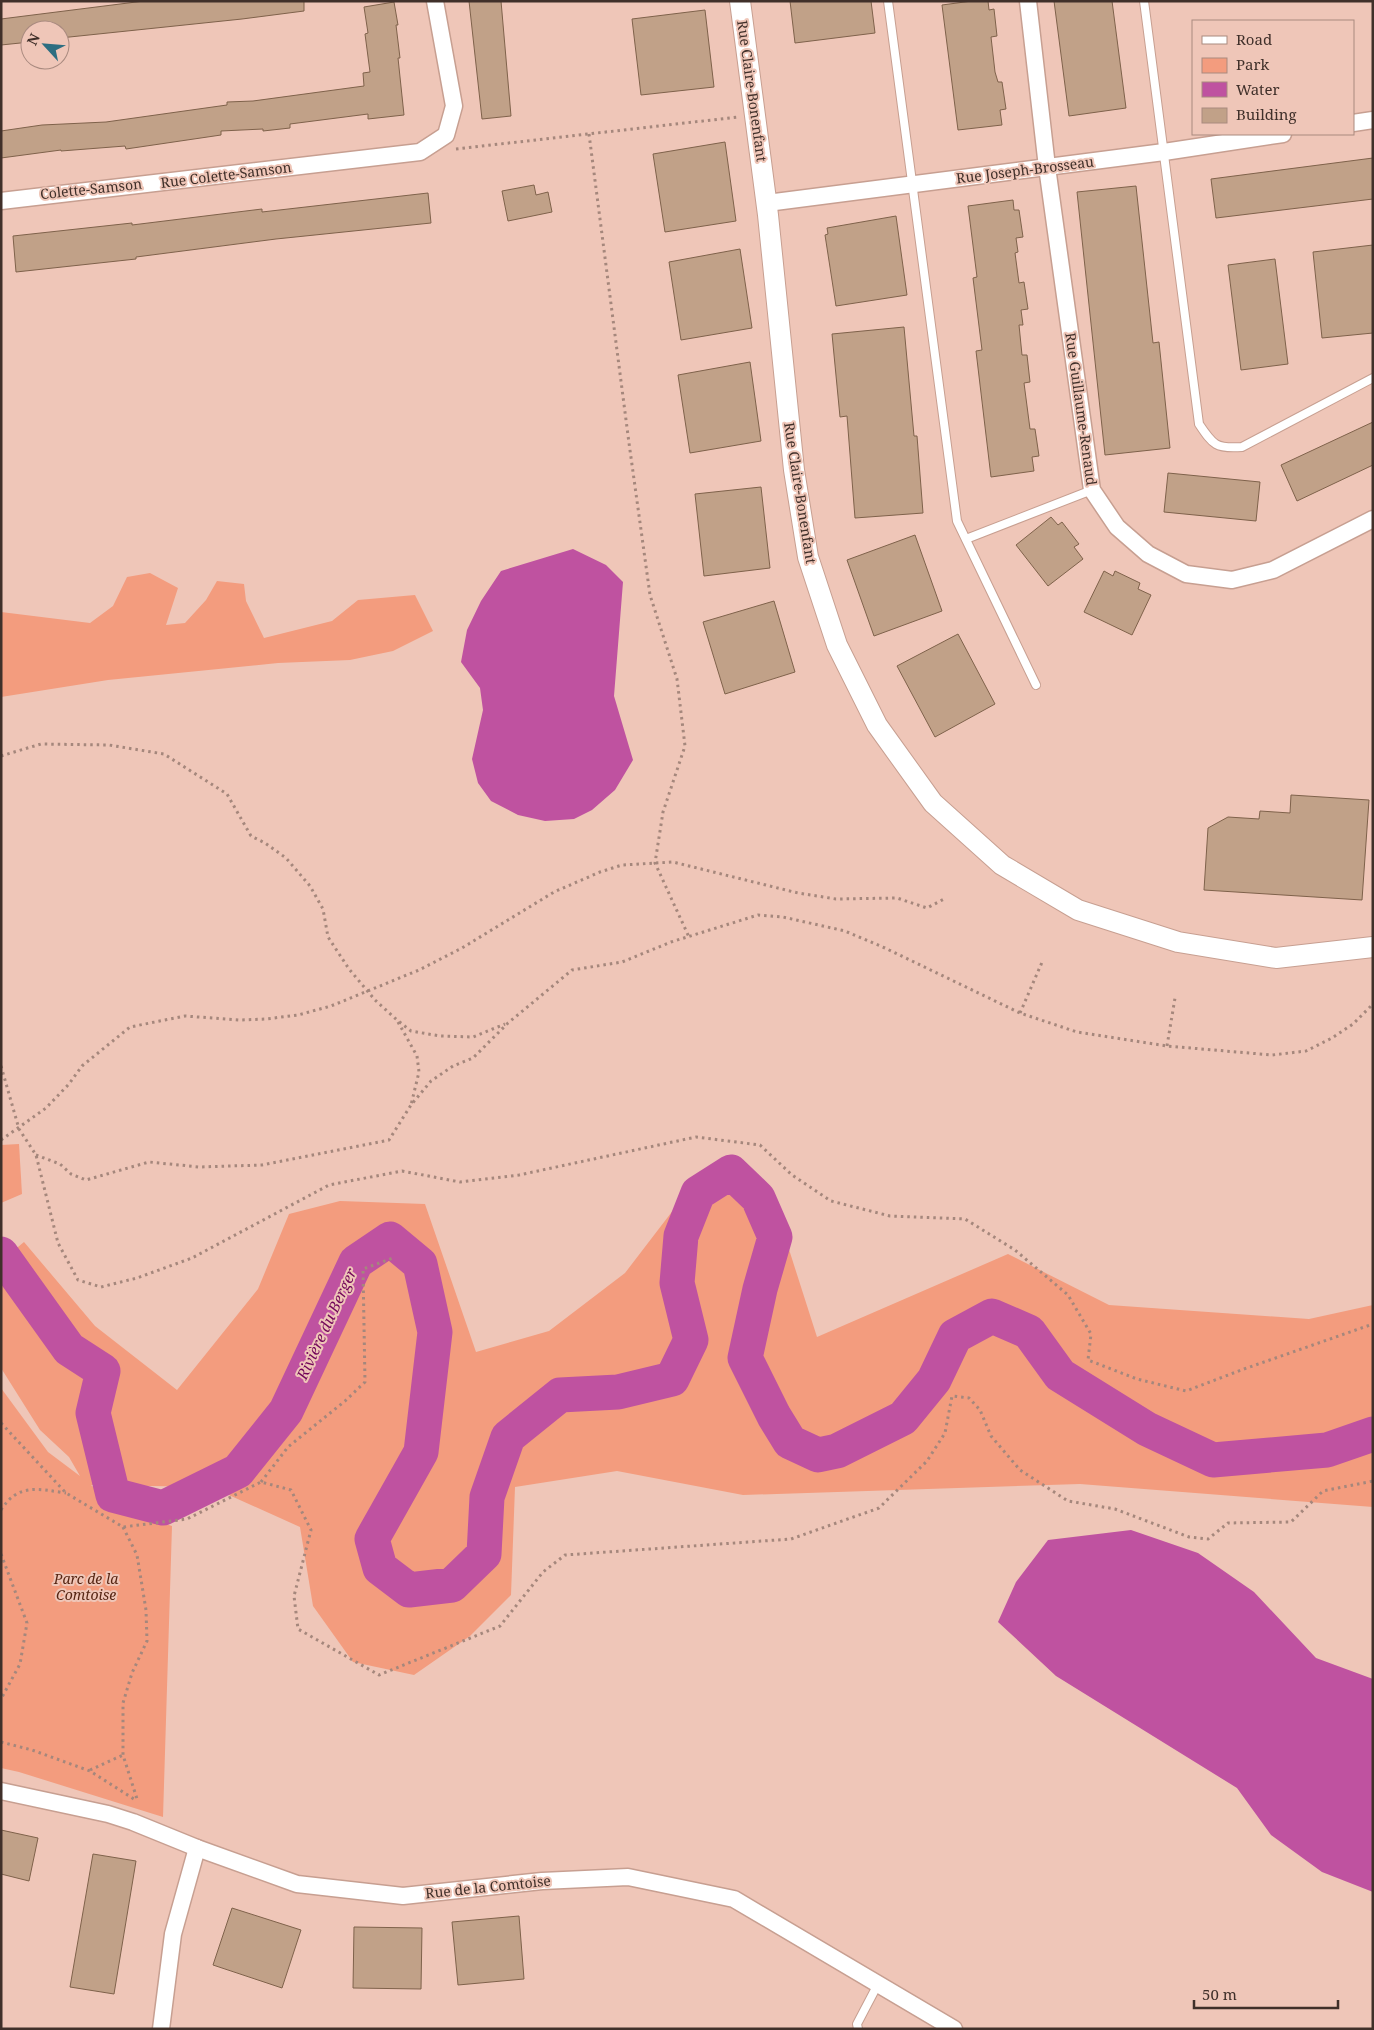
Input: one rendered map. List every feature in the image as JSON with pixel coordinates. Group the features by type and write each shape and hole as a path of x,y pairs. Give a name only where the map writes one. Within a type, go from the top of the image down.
{"street":[{"name":"Rue Colette-Samson","path":"1,200 425,149 446,135 454,106 435,1"},
{"name":"Rue Claire-Bonenfant","path":"740,1 766,203 794,470 808,557 837,645 873,718 933,802 1002,865 1078,910 1178,942 1276,958 1373,947"},
{"name":"Rue Guillaume-Renaud","path":"1028,1 1046,166 1092,490 1117,528 1148,554 1186,574 1232,580 1273,570 1373,519"},
{"path":"1354,123 1373,120"},
{"name":"Rue Joseph-Brosseau","path":"766,203 1164,152 1276,135"},
{"name":"Rue de la Comtoise","path":"1,1791 108,1814 134,1822 197,1848 297,1884 402,1896 542,1881 628,1878 734,1899 954,2029"},
{"path":"161,2029 173,1934 197,1848"}],"lane":[{"path":"888,1 914,184 957,521 1036,684"},
{"path":"1144,1 1199,424 1210,441 1225,448 1242,447 1373,378"},
{"path":"966,538 1092,490"},
{"path":"858,2029 857,2024 878,1984"}],"path":[{"path":"425,149 457,149 755,115"},
{"path":"589,134 650,595 677,679 686,746 663,812 656,863 690,937"},
{"path":"1,756 40,744 108,745 164,754 227,794 250,836 265,843 286,858 310,886 323,909 328,937 349,969 367,991 411,1031 440,1036 473,1037 508,1023"},
{"path":"1,1140 19,1129 56,1098 82,1066 130,1027 185,1016 240,1020 298,1015 331,1006 436,961 554,892 600,872 622,865 673,862 768,886 836,898 897,898 927,908 944,899"},
{"path":"36,1155 60,1164 72,1174 86,1180 149,1162 199,1167 262,1165 389,1140 411,1106 431,1081 453,1066 473,1058 508,1023 572,970 622,962 758,915 783,917 846,931 1020,1014 1076,1032 1167,1046 1272,1055 1306,1051 1354,1024 1373,1004"},
{"path":"1020,1014 1043,960"},
{"path":"1167,1046 1175,998"},
{"path":"397,1020 416,1056 419,1072 411,1106"},
{"path":"1,1066 19,1129 36,1155 58,1243 78,1280 101,1287 137,1278 192,1258 329,1185 402,1171 460,1182 499,1177 696,1137 760,1145 792,1175 831,1201 890,1216 965,1219 1015,1250 1068,1295 1091,1334 1088,1360 1137,1379 1186,1391 1373,1324"},
{"path":"124,1527 187,1518 261,1482 288,1446 345,1401 365,1382 364,1269 393,1258"},
{"path":"261,1482 291,1490 311,1530 294,1596 298,1629 379,1675 500,1626 543,1572 565,1555 792,1539 879,1508 927,1461 945,1433 952,1396 969,1398 980,1410 991,1436 1020,1470 1068,1501 1114,1510 1189,1537 1208,1539 1228,1523 1291,1522 1323,1491 1373,1481"},
{"path":"1,1423 66,1493 124,1527 137,1555 146,1610 147,1641 132,1673 123,1703 123,1755 138,1802 134,1822"},
{"path":"1,1510 9,1498 31,1488 66,1493"},
{"path":"1,1554 28,1623 20,1664 1,1699"},
{"path":"1,1742 32,1750 90,1771 138,1802"},
{"path":"90,1771 123,1755"}],"green space":[{"path":"150,573 178,588 166,625 185,623 206,600 217,581 244,584 246,601 264,638 332,621 358,600 415,595 433,631 393,651 350,660 278,663 108,680 1,697 1,612 90,623 113,606 127,577"},
{"path":"19,1144 22,1194 1,1203 1,1145"},
{"name":"Parc de la Comtoise","path":"697,1179 770,1190 817,1337 1008,1254 1109,1305 1309,1319 1373,1305 1373,1507 1080,1484 743,1495 617,1471 515,1487 511,1595 470,1636 414,1675 353,1662 313,1606 300,1527 211,1487 91,1485 119,1508 172,1526 163,1817 1,1768 1,1388 48,1452 80,1476 69,1457 40,1430 1,1368 1,1261 24,1242 95,1326 177,1390 258,1289 289,1214 340,1201 425,1204 476,1352 549,1331 625,1273"}],"water":[{"path":"573,549 606,565 623,582 614,696 633,760 615,790 592,810 574,819 545,821 518,815 491,801 478,783 472,759 483,710 480,688 461,662 467,630 481,601 501,571"},
{"path":"1131,1530 1198,1553 1254,1592 1316,1658 1373,1679 1373,1892 1322,1872 1271,1835 1237,1788 1056,1676 998,1622 1016,1582 1048,1540"}],"building":[{"path":"144,1 304,1 304,11 70,37 70,20 20,20 20,43 1,45 1,19"},
{"path":"469,1 501,1 511,116 482,119"},
{"path":"790,1 871,1 875,33 795,43"},
{"path":"988,1 989,10 994,9 997,36 991,37 995,72 998,82 1002,82 1006,109 1000,110 1002,125 958,130 942,5"},
{"path":"1054,1 1112,1 1126,108 1069,116"},
{"path":"394,2 398,25 396,25 400,58 398,58 404,115 368,119 368,114 290,124 290,128 263,131 263,129 221,131 221,135 126,149 125,146 61,150 1,158 1,131 42,125 106,122 227,105 227,102 253,101 364,86 363,73 370,72 365,34 368,33 364,7"},
{"path":"705,10 714,87 641,95 632,19"},
{"path":"725,142 736,221 665,232 653,154"},
{"path":"1373,158 1373,199 1216,218 1211,179"},
{"path":"534,185 536,195 548,192 552,212 508,221 502,191"},
{"path":"1136,186 1153,343 1159,342 1170,448 1105,455 1077,192"},
{"path":"428,193 431,223 276,239 136,257 136,259 16,272 13,236 132,223 132,225 262,209 262,212"},
{"path":"1013,200 1014,210 1019,210 1023,237 1016,238 1018,252 1015,253 1019,283 1024,282 1028,309 1021,310 1023,325 1019,325 1022,355 1027,355 1030,382 1024,383 1030,429 1035,429 1039,456 1032,457 1034,471 991,477 976,351 982,350 973,278 977,277 968,206"},
{"path":"896,216 907,295 836,306 825,235 828,234 827,228"},
{"path":"1373,245 1373,333 1322,338 1313,252"},
{"path":"740,249 752,328 681,340 669,262"},
{"path":"1275,259 1288,364 1241,370 1228,265"},
{"path":"904,327 914,436 917,436 923,513 855,518 847,416 840,417 832,334"},
{"path":"750,362 761,441 690,453 678,375"},
{"path":"1373,422 1373,465 1297,501 1281,465"},
{"path":"1168,473 1260,482 1256,521 1164,512"},
{"path":"761,487 770,568 704,576 695,494"},
{"path":"1051,517 1058,525 1062,522 1079,544 1074,547 1083,559 1048,586 1016,545"},
{"path":"915,535 942,611 874,636 847,560"},
{"path":"1104,571 1113,576 1115,571 1140,583 1138,589 1151,595 1132,635 1084,612"},
{"path":"774,601 795,672 725,694 703,622"},
{"path":"958,634 995,704 935,737 897,666"},
{"path":"1291,795 1369,800 1362,900 1204,890 1208,828 1228,817 1259,819 1260,811 1290,813"},
{"path":"1,1830 38,1838 29,1881 1,1874"},
{"path":"93,1854 136,1861 114,1994 70,1987"},
{"path":"232,1908 301,1930 282,1988 213,1965"},
{"path":"519,1916 524,1979 458,1985 452,1922"},
{"path":"354,1927 422,1928 421,1989 353,1988"}],"waterway":[{"name":"Rivière du Berger","path":"1,1254 69,1349 103,1371 93,1413 113,1495 163,1508 238,1471 286,1411 356,1262 390,1239 420,1264 435,1332 421,1452 372,1539 380,1568 409,1590 452,1585 484,1554 487,1497 508,1437 560,1395 618,1392 672,1379 691,1340 677,1283 681,1236 698,1193 731,1172 758,1198 775,1237 760,1289 745,1358 774,1416 790,1442 818,1455 837,1451 903,1418 934,1380 955,1336 992,1316 1029,1332 1060,1375 1147,1429 1213,1460 1327,1450 1373,1434"}]}
